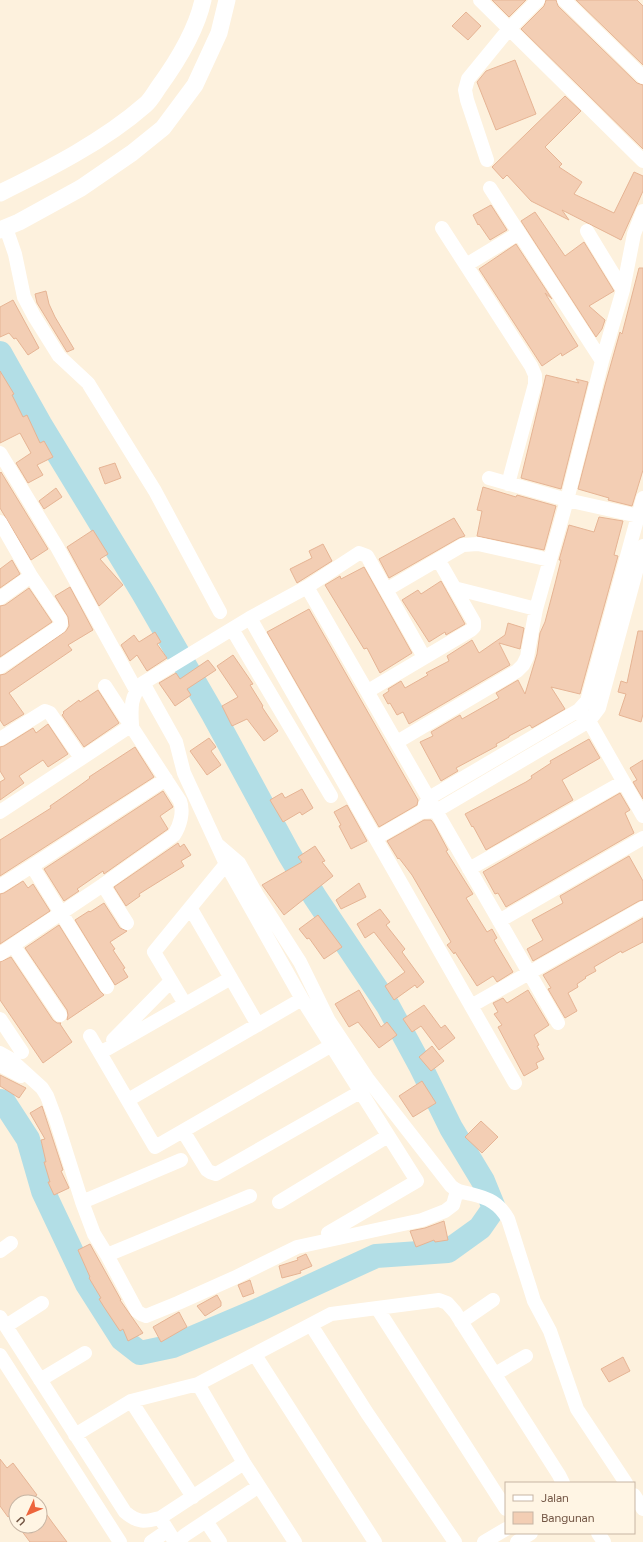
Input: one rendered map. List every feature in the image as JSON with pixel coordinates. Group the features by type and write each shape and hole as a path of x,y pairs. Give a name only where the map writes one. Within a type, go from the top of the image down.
{"street":[{"path":"0,193 62,161 115,128 146,104 176,63 200,14 203,0"},
{"path":"220,612 155,491 88,383 59,356 34,316 24,297 15,254 3,229 81,188 132,153 163,128 195,85 219,33 227,0"},
{"path":"480,0 643,161"},
{"path":"487,160 465,90 468,79 510,29 538,0"},
{"path":"564,0 643,77"},
{"path":"490,188 602,361"},
{"path":"397,742 517,671 523,665 527,657 536,609 567,500 602,361 623,290 634,234 643,211"},
{"path":"442,228 535,375 535,384 508,484"},
{"path":"587,231 623,290"},
{"path":"466,265 518,232"},
{"path":"0,453 140,686 176,742 184,773 226,864 302,998 417,1181 328,1233"},
{"path":"489,478 567,500 641,516"},
{"path":"420,812 429,798 579,710 587,701 641,516 643,498"},
{"path":"0,522 31,576 60,619 61,623 59,627 0,667"},
{"path":"386,590 439,561 463,545 478,544 550,560"},
{"path":"376,838 420,812 436,810 589,720 599,708 643,546"},
{"path":"132,725 131,706 140,686 232,628 307,587 359,553 367,556 424,658"},
{"path":"368,691 474,627 474,622 439,561"},
{"path":"0,598 31,576"},
{"path":"307,587 558,1023"},
{"path":"454,588 536,609"},
{"path":"250,618 515,1083"},
{"path":"232,628 331,796"},
{"path":"0,954 104,885 174,835 178,829 182,807 180,801 132,725 105,686"},
{"path":"579,710 589,720 643,816"},
{"path":"1,736 45,711 50,713 81,758"},
{"path":"0,812 132,725"},
{"path":"0,886 166,779"},
{"path":"469,869 623,782"},
{"path":"499,921 643,838"},
{"path":"218,845 239,863 257,895 300,962 328,1021 367,1078 451,1186 456,1191 472,1194 495,1202 503,1210 508,1219 534,1301 550,1331 577,1409 625,1482"},
{"path":"185,1004 154,952 191,909 226,864"},
{"path":"32,866 107,987"},
{"path":"104,885 127,923"},
{"path":"471,1006 643,908"},
{"path":"191,909 258,1025"},
{"path":"13,945 60,1015"},
{"path":"100,1053 231,978"},
{"path":"100,1053 171,981"},
{"path":"128,1100 302,998"},
{"path":"0,1019 22,1052"},
{"path":"90,1036 155,1147 332,1045"},
{"path":"0,1052 9,1058 42,1088 56,1120 82,1202 94,1234 137,1311 146,1316 220,1284 297,1247 422,1220 445,1212 453,1205 456,1191"},
{"path":"0,1065 42,1088"},
{"path":"183,1131 207,1170 216,1174 360,1092"},
{"path":"279,1202 388,1136"},
{"path":"82,1202 182,1160"},
{"path":"107,1255 250,1196"},
{"path":"75,1435 131,1401 198,1384 332,1314 439,1300 447,1303 461,1322 559,1474 563,1482"},
{"path":"461,1322 494,1300"},
{"path":"42,1303 3,1321 125,1512 134,1520 147,1521 160,1518 244,1463"},
{"path":"377,1308 505,1507"},
{"path":"311,1325 367,1414 455,1542"},
{"path":"40,1380 85,1353"},
{"path":"0,1355 120,1542"},
{"path":"255,1355 375,1542"},
{"path":"495,1374 526,1356"},
{"path":"198,1384 244,1463 296,1542"},
{"path":"131,1401 193,1497"},
{"path":"151,1542 185,1534 259,1486"},
{"path":"635,1497 643,1509"},
{"path":"160,1518 173,1538"},
{"path":"206,1520 220,1542"},
{"path":"484,1542 505,1529"}],"building":[{"path":"492,0 526,0 509,17"},
{"path":"546,0 556,0 558,6 637,83 643,85 643,149 521,29 544,6"},
{"path":"576,0 637,0 643,6 643,65"},
{"path":"466,12 481,26 468,40 452,26"},
{"path":"515,60 536,114 496,130 477,82 486,71"},
{"path":"565,96 581,111 545,147 562,164 559,167 582,182 574,194 614,213 634,172 643,176 643,191 621,240 562,210 569,220 531,201 507,175 503,179 492,167"},
{"path":"491,205 507,230 490,240 479,224 478,225 473,215"},
{"path":"535,212 565,256 584,242 614,291 589,306 605,320 602,329 596,337 521,221"},
{"path":"516,244 552,299 545,293 578,346 562,356 561,353 542,366 479,269"},
{"path":"639,268 643,268 643,470 632,506 608,500 609,498 578,489 605,385 620,332 622,334"},
{"path":"46,291 49,304 55,317 74,349 67,352 37,303 35,294"},
{"path":"13,300 39,348 28,355 16,338 14,339 9,333 0,337 0,307"},
{"path":"0,371 14,394 12,395 23,417 27,415 40,443 44,441 53,457 37,465 43,475 28,483 16,463 31,453 20,433 0,443"},
{"path":"546,375 579,383 576,379 588,382 561,489 521,478"},
{"path":"115,463 121,478 105,484 99,468"},
{"path":"1,472 48,549 31,560 0,508"},
{"path":"483,487 516,497 517,495 556,506 544,550 477,536 482,511 477,510"},
{"path":"56,488 62,497 44,509 39,501"},
{"path":"599,517 623,521 614,555 618,556 580,694 551,687 565,709 532,728 530,725 509,736 496,744 497,746 456,768 458,771 441,781 420,742 433,736 431,732 460,715 462,719 499,698 496,693 518,680 525,694 537,654 540,633 545,622 561,560 559,560 569,525 594,532"},
{"path":"454,518 465,536 389,578 379,559"},
{"path":"93,530 108,554 100,559 123,585 99,606 67,547"},
{"path":"323,544 332,561 297,583 290,569 312,558 309,551"},
{"path":"12,560 20,574 0,588 0,569"},
{"path":"364,567 412,653 380,673 367,648 364,649 325,585 340,576 341,579"},
{"path":"441,581 465,624 446,635 445,632 429,642 402,600 418,590 421,594"},
{"path":"70,587 93,630 68,645 72,650 9,693 24,714 4,726 0,720 0,675 5,674 66,631 69,626 68,617 55,596"},
{"path":"29,588 52,622 0,657 0,606 5,605"},
{"path":"309,609 418,800 417,805 379,827 267,632"},
{"path":"508,623 524,628 520,649 499,643 510,665 409,724 403,712 397,715 390,703 388,704 383,695 389,691 388,689 401,681 405,688 428,675 426,673 449,661 447,656 472,640 479,653 505,635"},
{"path":"638,631 643,631 643,714 641,722 619,715 626,694 618,692 621,681 627,683"},
{"path":"155,632 161,642 157,644 167,658 147,671 137,655 130,661 121,645 134,635 139,642"},
{"path":"233,655 253,684 250,685 278,731 264,741 247,719 232,726 222,706 238,697 217,666"},
{"path":"208,660 216,670 187,689 191,695 175,706 159,683 176,673 180,679"},
{"path":"98,690 119,723 84,747 62,715 64,713 63,712 79,700 80,702"},
{"path":"48,724 68,754 48,767 43,760 19,776 24,783 0,800 0,782 5,779 0,771 0,747 33,728 36,733"},
{"path":"209,738 216,747 211,751 221,765 207,775 190,751"},
{"path":"589,739 600,758 562,780 573,800 486,850 465,814 526,782 532,778 531,776 551,763 550,761"},
{"path":"135,747 154,777 0,876 0,840 51,808 50,806 90,778 89,777"},
{"path":"643,760 643,799 633,782 637,780 630,768"},
{"path":"302,789 313,808 302,815 300,812 283,822 270,800 282,793 285,798"},
{"path":"163,791 173,807 160,816 168,829 104,874 103,871 77,889 79,891 64,901 44,869"},
{"path":"620,793 630,810 625,813 634,833 506,907 498,893 495,894 483,872"},
{"path":"347,805 367,841 351,849 339,826 341,825 334,812"},
{"path":"424,820 431,820 434,824 448,850 446,851 473,894 466,898 487,932 492,929 497,938 494,940 513,972 497,982 493,976 477,986 455,952 454,954 447,945 451,942 412,875 399,858 398,859 387,841"},
{"path":"178,843 180,847 184,844 191,855 181,861 184,866 139,894 140,896 126,906 114,887"},
{"path":"315,846 325,861 322,862 333,876 284,915 262,885 302,862 298,857"},
{"path":"629,856 643,881 643,900 533,961 527,949 543,940 532,920 563,903 560,896"},
{"path":"23,881 28,888 33,884 50,911 0,944 0,894"},
{"path":"359,883 366,897 341,909 336,900"},
{"path":"104,903 120,928 127,931 110,942 115,949 113,950 125,968 123,969 128,977 115,985 75,920"},
{"path":"380,909 390,922 386,925 405,949 402,952 424,982 417,988 415,985 394,1000 385,986 405,972 374,932 365,938 357,924"},
{"path":"318,915 342,947 324,959 309,938 307,939 299,929"},
{"path":"643,918 643,942 622,953 621,951 594,967 596,971 585,977 586,978 577,984 578,987 568,993 577,1011 565,1018 548,989 551,988 543,975"},
{"path":"59,925 100,991 104,995 67,1020 67,1010 25,948"},
{"path":"11,957 53,1020 57,1023 61,1023 60,1024 72,1042 43,1063 0,1000 0,962"},
{"path":"359,990 381,1027 387,1022 397,1035 379,1048 358,1022 349,1027 335,1004"},
{"path":"528,990 549,1025 534,1035 539,1045 537,1046 544,1059 536,1063 538,1068 524,1076 498,1027 502,1025 494,1014 498,1012 493,1003 503,998 507,1003"},
{"path":"424,1005 441,1028 445,1025 455,1038 439,1050 421,1026 412,1032 403,1019"},
{"path":"432,1046 444,1061 431,1071 419,1057"},
{"path":"0,1075 26,1088 19,1098 0,1086"},
{"path":"422,1081 436,1103 413,1117 399,1096"},
{"path":"42,1106 63,1170 61,1171 69,1188 54,1195 48,1182 50,1182 44,1162 46,1162 41,1140 45,1139 30,1113"},
{"path":"481,1121 498,1137 482,1153 465,1137"},
{"path":"444,1221 448,1240 435,1242 434,1240 416,1247 410,1231 425,1228"},
{"path":"90,1244 120,1300 143,1333 128,1341 123,1329 120,1331 99,1299 101,1298 89,1278 90,1277 78,1250"},
{"path":"306,1254 312,1266 300,1271 301,1273 282,1278 279,1266 298,1260 297,1258"},
{"path":"250,1280 254,1293 243,1297 238,1285"},
{"path":"217,1295 221,1302 221,1306 205,1316 197,1306"},
{"path":"179,1312 187,1327 161,1342 153,1327"},
{"path":"623,1357 630,1371 609,1382 601,1369"},
{"path":"0,1459 7,1468 13,1463 36,1494 8,1494 8,1517 0,1506"},
{"path":"48,1516 67,1542 30,1542 24,1534 48,1534"}],"waterway":[{"path":"0,353 40,424 143,593 213,714 289,854 315,897 388,1006 420,1065 451,1128 483,1181 494,1208 480,1228 448,1251 376,1256 258,1310 173,1346 140,1353 122,1339 87,1284 43,1191 28,1139 4,1102 0,1101"}]}
